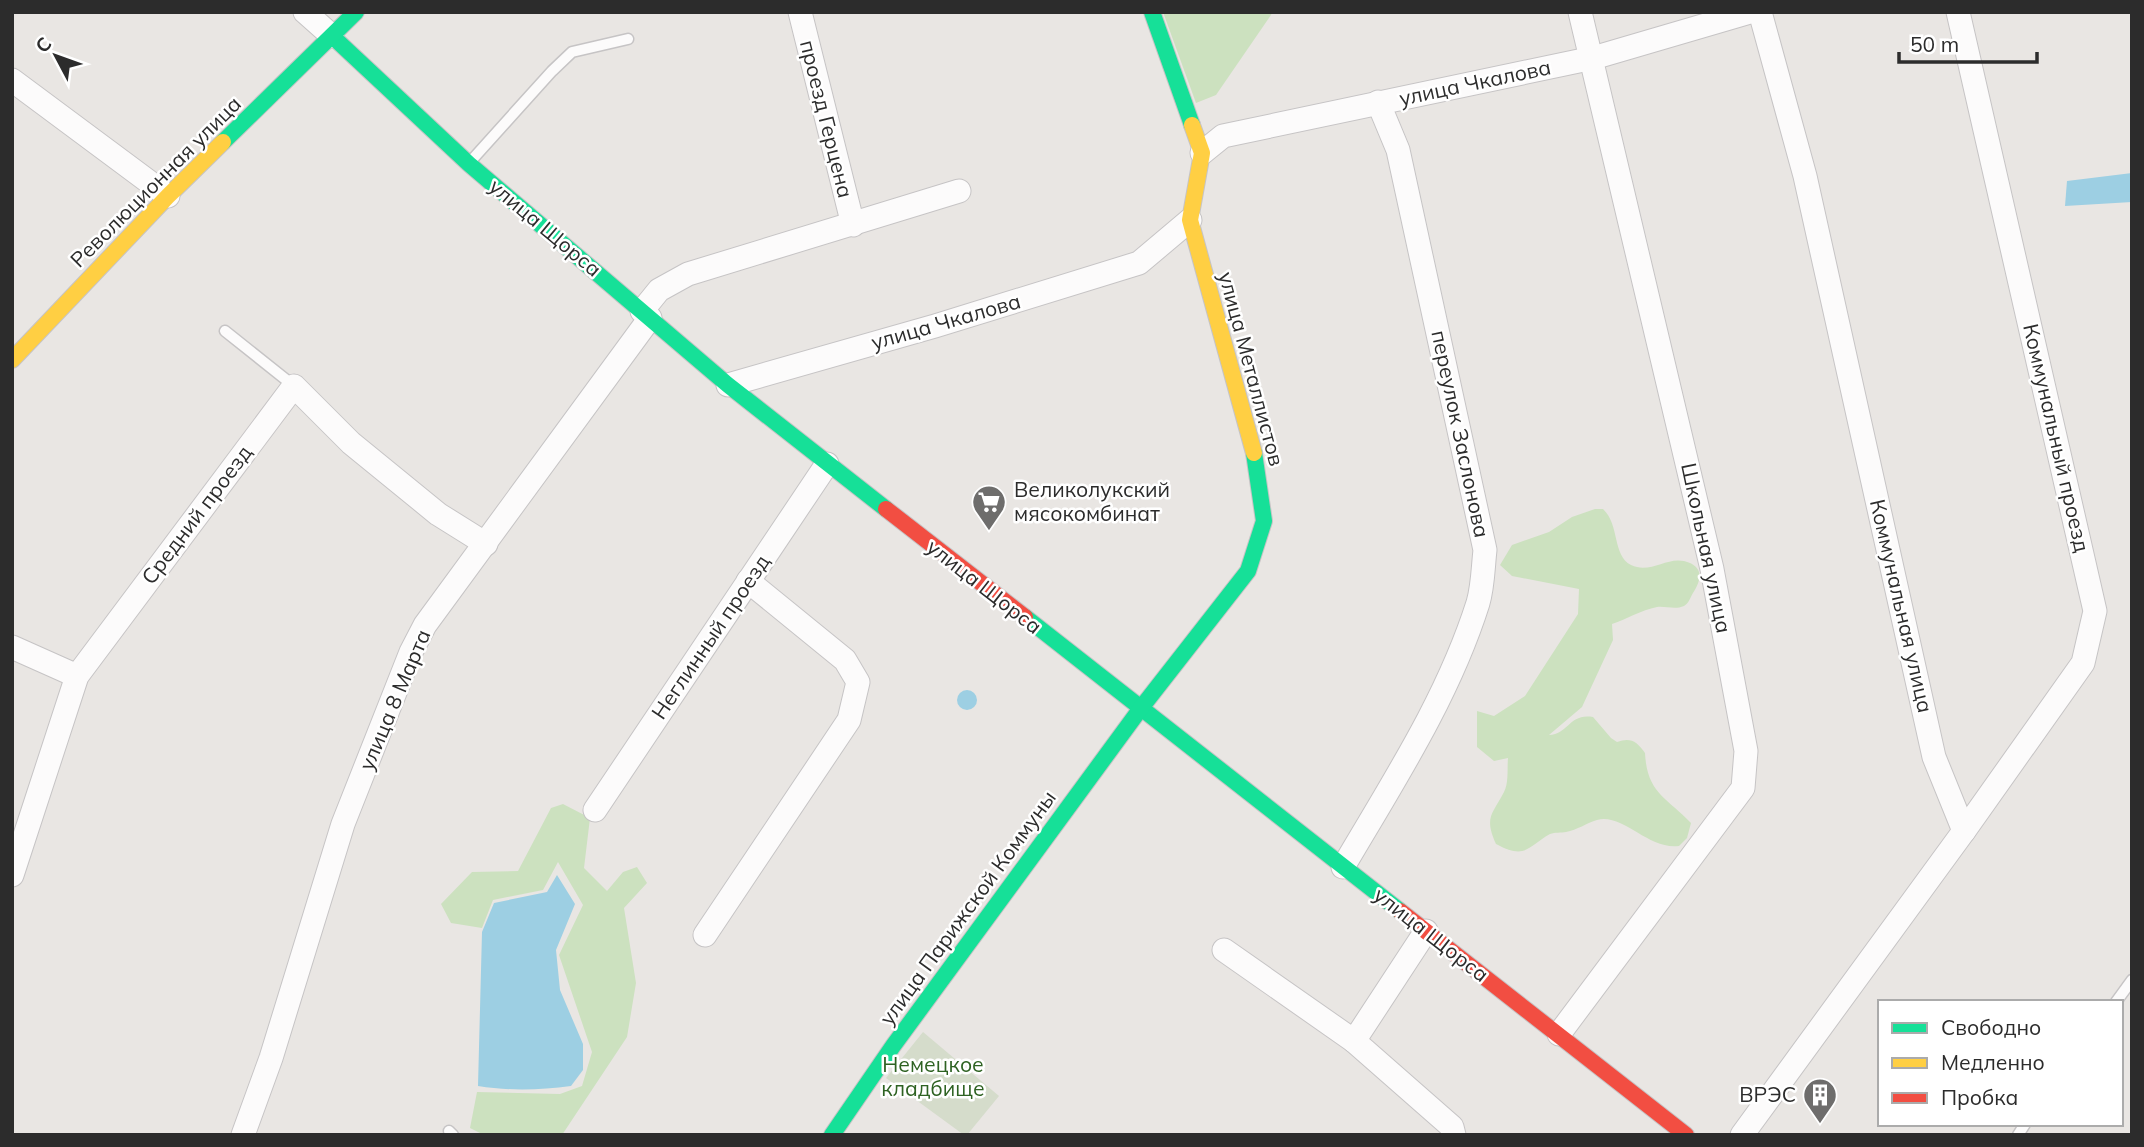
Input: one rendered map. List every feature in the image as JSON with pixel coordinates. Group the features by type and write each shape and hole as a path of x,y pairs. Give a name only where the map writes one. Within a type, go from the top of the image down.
{"street":[{"name":"улица Щорса","path":"305,12 468,164 728,385 1686,1135"},
{"name":"Революционная улица","path":"12,360 168,196 356,12"},
{"name":"проезд Герцена","path":"800,12 853,225"},
{"name":"улица Металлистов","path":"1141,708 1248,570 1264,521 1256,460 1190,220 1202,153 1152,12"},
{"name":"Школьная улица","path":"1559,1034 1743,788 1746,751 1712,569 1580,12"},
{"name":"улица Чкалова","path":"1202,153 1223,136 1593,58 1750,12"},
{"name":"Коммунальная улица","path":"1760,12 1805,176 1934,757 1964,831"},
{"name":"Коммунальный проезд","path":"1958,12 2095,611 2083,663 1964,831"},
{"path":"12,80 168,196"},
{"name":"переулок Заслонова","path":"1343,867 1422,733 1450,677 1478,601 1485,550 1398,149 1378,102"},
{"path":"646,314 659,290 688,274 959,191"},
{"name":"улица Чкалова","path":"728,385 935,326 1139,263 1190,220"},
{"name":"улица 8 Марта","path":"243,1135 271,1058 344,824 411,652 425,625 486,544 646,314"},
{"path":"294,386 351,443 438,514 486,544"},
{"name":"Средний проезд","path":"12,875 76,676 294,386"},
{"name":"Неглинный проезд","path":"595,810 827,464"},
{"path":"705,935 849,720 858,682 845,660 748,581"},
{"path":"12,647 76,676"},
{"name":"улица Парижской Коммуны","path":"832,1135 893,1046 1141,708"},
{"path":"1742,1135 1964,831"},
{"path":"1354,1041 1426,931"},
{"path":"1224,950 1354,1041 1452,1127 1454,1135"}],"lane":[{"path":"468,164 572,52 628,39"},
{"path":"225,331 294,386"},
{"path":"2117,1000 2132,980"}],"green space":[{"path":"1163,12 1273,12 1216,95 1196,103"},
{"path":"1603,509 1608,516 1621,554 1631,565 1645,568 1671,561 1684,561 1695,566 1699,578 1684,606 1651,608 1612,624 1613,640 1582,707 1549,735 1556,734 1579,718 1593,717 1617,742 1629,740 1636,743 1645,753 1654,786 1691,823 1687,838 1679,846 1657,843 1607,819 1597,820 1570,831 1550,834 1526,850 1514,851 1496,844 1490,828 1493,811 1506,788 1508,758 1494,761 1477,747 1477,711 1494,716 1525,696 1578,614 1579,589 1512,576 1500,565 1512,545 1549,532 1572,517"},
{"path":"563,804 590,818 584,868 607,891 623,872 637,867 647,883 624,908 636,983 627,1037 562,1135 484,1135 470,1128 477,1092 560,1094 582,1086 592,1052 559,955 583,905 558,862 543,890 493,900 482,928 451,923 441,904 472,872 518,871 551,808"},
{"name":"Немецкое кладбище","path":"923,1032 999,1096 967,1135 886,1078"}],"water":[{"path":"2132,173 2132,202 2065,206 2067,181"},
{"path":"967,690 974,693 977,700 974,707 967,710 960,707 957,700 960,693"},
{"path":"557,875 575,904 556,950 560,990 583,1044 583,1070 571,1086 501,1089 478,1086 482,932 494,903 547,892"}],"traffic: fast":[{"path":"223,142 356,12"},
{"path":"1152,12 1192,125"},
{"path":"332,36 469,164 728,385 886,509"},
{"path":"832,1135 893,1046 1141,708 1248,571 1264,521 1254,453"},
{"path":"1025,617 1400,911"}],"traffic: slow":[{"path":"1192,125 1202,153 1190,220 1254,453"},
{"path":"12,360 223,142"}],"traffic: jam":[{"path":"886,509 1025,617"},
{"path":"1400,911 1686,1135"}],"place":[{"name":"Великолукский мясокомбинат","path":"989,532"},
{"name":"ВРЭС","path":"1820,1125"}]}
